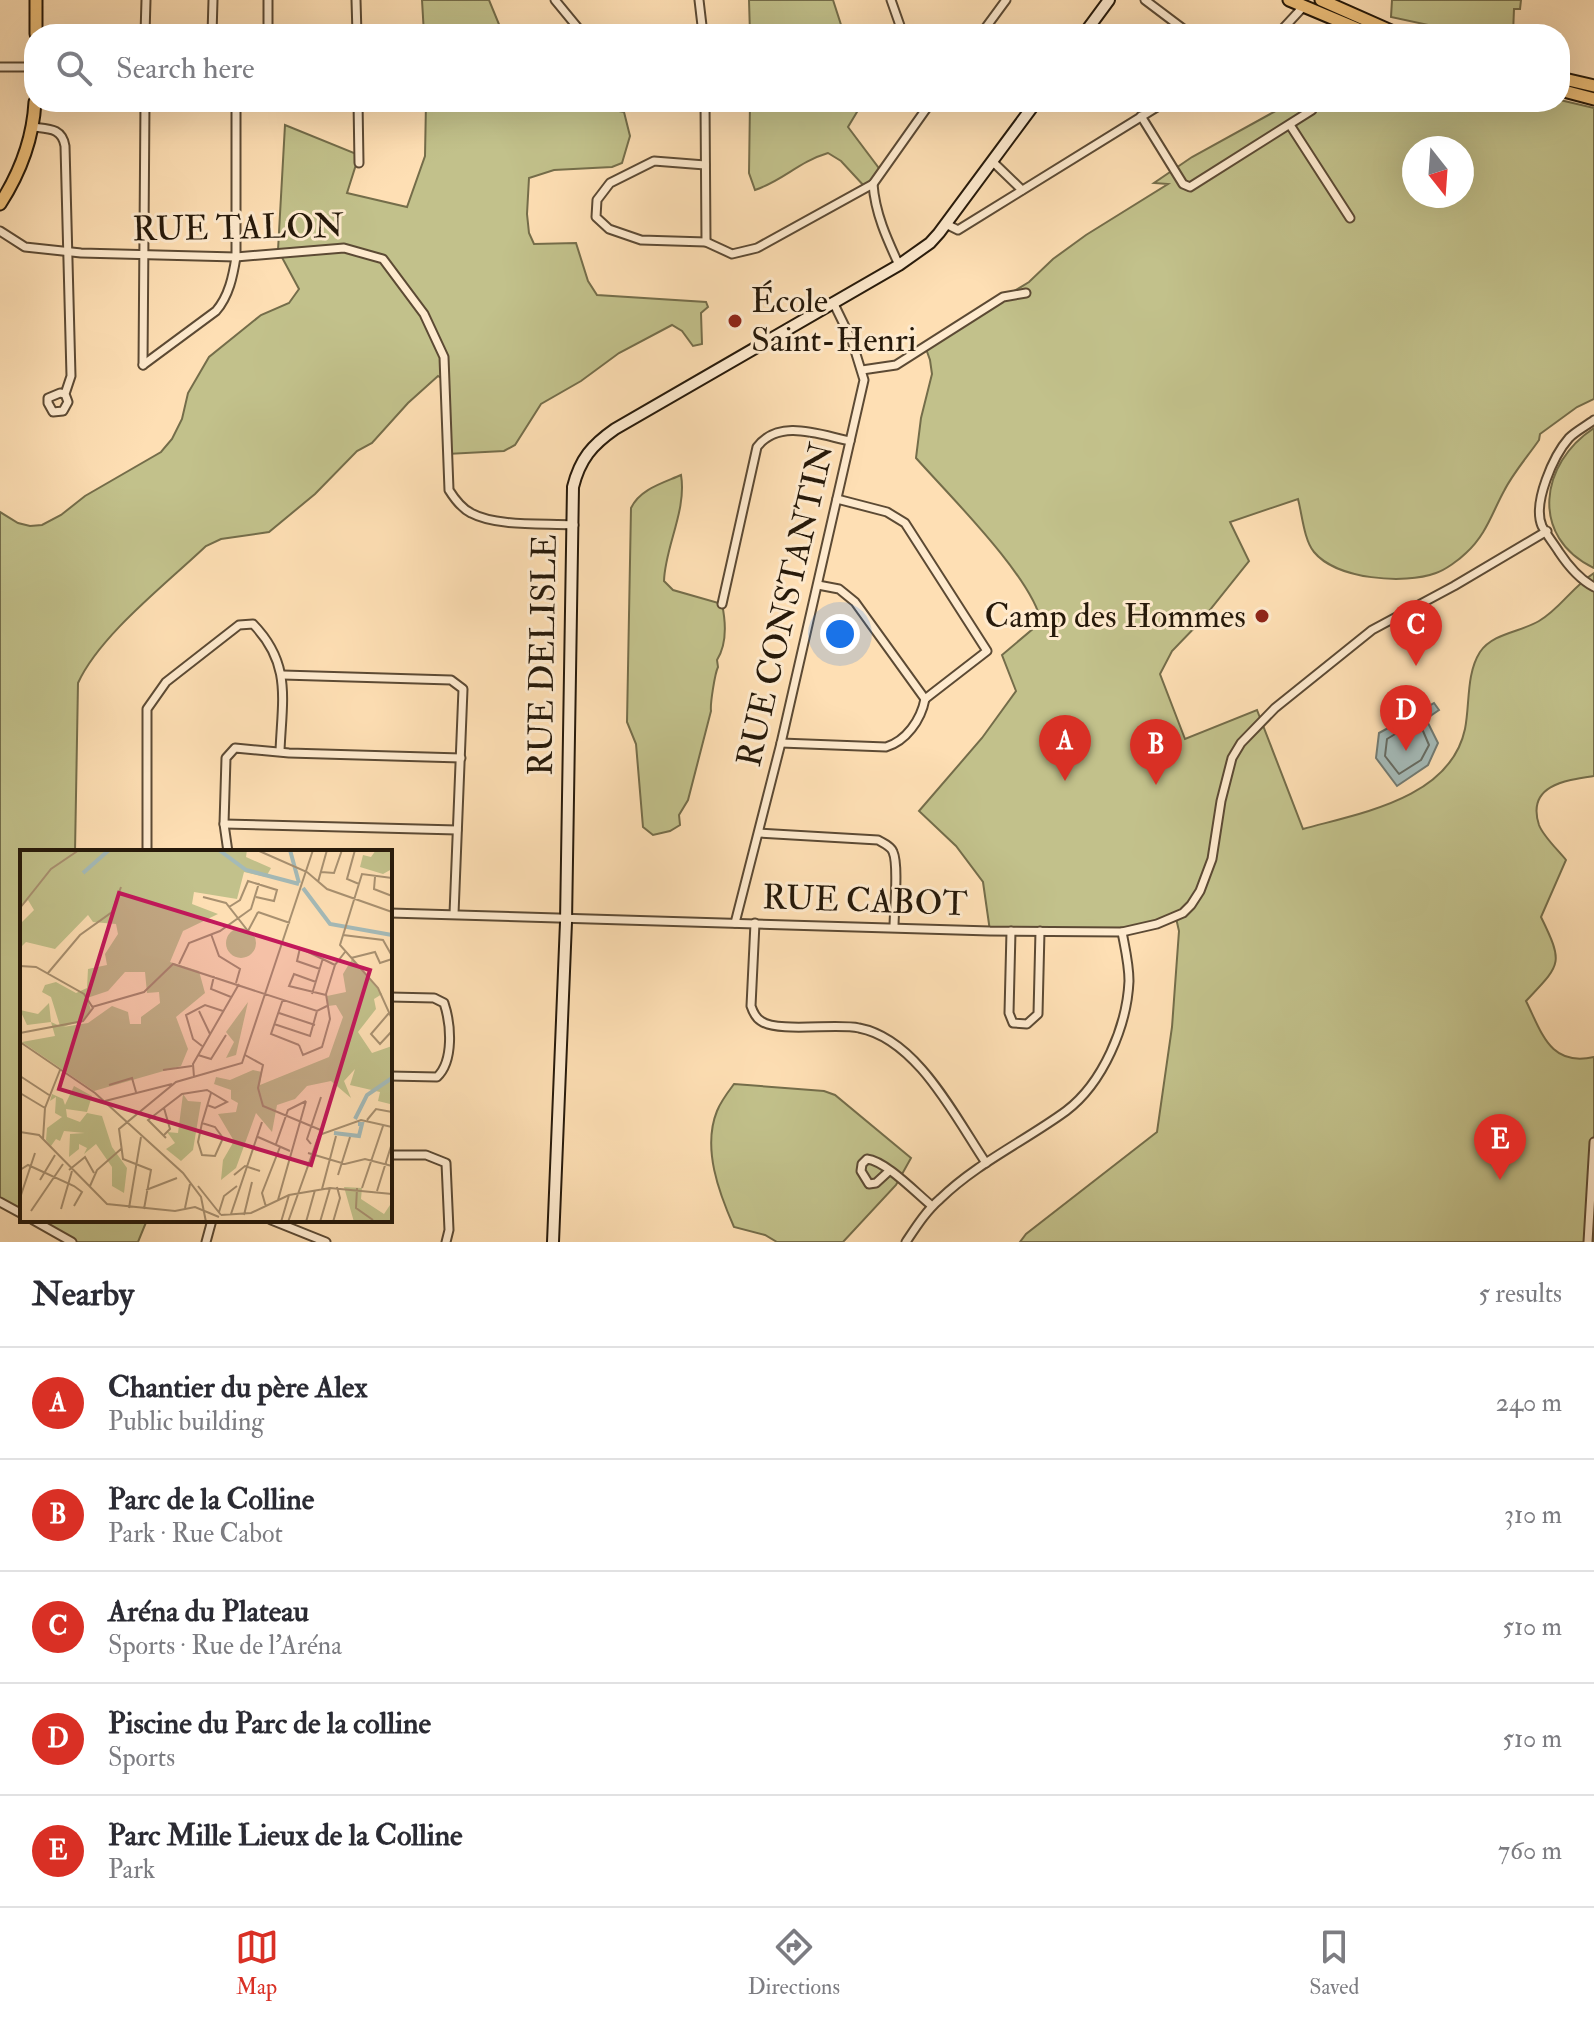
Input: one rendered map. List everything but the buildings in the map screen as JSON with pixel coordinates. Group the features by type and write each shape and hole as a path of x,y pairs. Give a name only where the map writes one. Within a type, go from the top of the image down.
{"main road":[{"path":"36,0 36,24"},
{"path":"1289,0 1345,24"},
{"path":"1321,0 1375,24"},
{"path":"1570,80 1594,86"},
{"path":"1570,93 1594,99"},
{"path":"0,204 16,175 33,127 34,112"}],"street":[{"path":"145,24 146,0"},
{"path":"212,24 213,0"},
{"path":"268,0 268,24"},
{"path":"356,0 357,24"},
{"path":"555,0 575,24"},
{"path":"699,0 702,24"},
{"path":"891,0 897,24"},
{"path":"991,24 1006,0"},
{"path":"1091,24 1109,0"},
{"path":"1145,0 1177,24"},
{"path":"1287,24 1303,7"},
{"path":"0,67 24,67"},
{"path":"145,112 143,365 216,311 223,303 231,282 236,257 236,112"},
{"path":"358,112 359,163"},
{"path":"705,112 706,242"},
{"path":"705,165 654,161 610,183 597,200 596,217 609,229 641,240 706,242 732,254 757,248 873,184 924,112"},
{"name":"RUE DELISLE","path":"553,1242 566,917 573,487 580,464 590,447 615,429 899,265 930,243 1029,112"},
{"path":"946,224 958,230 1148,112"},
{"path":"1141,116 1183,184 1190,187 1309,112"},
{"path":"1290,125 1350,218"},
{"path":"33,127 53,130 63,137 71,376 65,394"},
{"path":"993,162 1022,190"},
{"path":"873,184 885,234 899,265"},
{"name":"RUE TALON","path":"0,231 25,247 69,252 236,257 344,248 383,259 424,314 444,357 449,490 453,497 470,513 495,520 574,525"},
{"path":"862,370 896,365 1003,297 1026,293"},
{"name":"RUE CONSTANTIN","path":"735,923 781,743 864,380 852,341 833,302"},
{"path":"1594,420 1571,436 1552,463 1542,501 1542,526 1565,562 1582,580 1594,587"},
{"path":"722,604 757,447 763,439 779,430 850,441"},
{"path":"781,743 890,746 904,737 915,724 923,711 925,699 987,651 905,523 887,512 837,499"},
{"name":"RUE CABOT","path":"392,913 1122,932 1176,917 1191,905 1212,859 1228,771 1241,743 1275,708 1372,630 1547,531"},
{"path":"818,585 839,589 855,602 925,699"},
{"path":"147,850 147,709 166,682 239,625 253,624 270,641 283,675 280,751"},
{"path":"283,675 451,680 463,689 454,914"},
{"path":"228,850 224,824 226,758 235,748 461,758"},
{"path":"224,824 457,830"},
{"path":"759,833 878,840 888,845 895,864 894,927"},
{"path":"755,923 751,1006 755,1016 770,1025 858,1027 882,1036 905,1050 986,1163"},
{"path":"1011,931 1009,1013 1013,1023 1027,1024 1038,1014 1040,931"},
{"path":"906,1242 932,1206 951,1188 1068,1109 1101,1071 1120,1026 1127,997 1128,962 1122,932"},
{"path":"392,997 434,998 444,1003 448,1036 446,1066 437,1077 392,1076"},
{"path":"1588,1242 1594,1142"},
{"path":"392,1155 426,1155 446,1163 449,1230 446,1242"},
{"path":"889,1171 932,1206"},
{"path":"0,1202 20,1213"},
{"path":"37,1222 72,1242"},
{"path":"206,1242 211,1222"},
{"path":"276,1222 326,1242"},
{"path":"295,1222 295,1230"}],"shaded area":[{"path":"422,0 489,0 499,24 423,24"},
{"path":"749,0 833,0 841,24 750,24"},
{"path":"1392,0 1521,0 1520,9 1514,9 1513,24 1424,24 1391,17"},
{"path":"1570,102 1594,108 1594,399 1577,407 1540,434 1508,484 1479,539 1460,559 1436,573 1389,579 1354,574 1324,561 1308,541 1298,499 1230,522 1249,561 1201,621 1172,651 1160,674 1185,739 1257,710 1303,829 1400,799 1441,772 1456,753 1465,729 1470,679 1480,652 1492,641 1547,616 1594,573 1594,776 1551,787 1538,801 1536,812 1539,825 1566,860 1541,917 1556,954 1555,963 1546,979 1526,1001 1543,1035 1557,1052 1579,1059 1594,1057 1594,1242 1020,1242 1026,1234 1157,1132 1172,1027 1179,931 1176,918 1122,932 990,931 983,882 956,846 919,811 982,738 1016,691 1002,655 1041,622 1035,604 1006,560 916,458 921,418 932,374 925,346 1029,282 1053,259 1086,235 1168,184 1154,183 1192,157 1274,112 1570,112"},
{"path":"426,112 624,112 630,136 622,163 612,167 554,170 529,178 529,233 534,244 576,243 588,281 597,295 706,302 708,307 701,313 702,344 693,346 682,331 672,325 619,353 581,381 541,404 515,445 504,451 447,454 441,378 438,376 408,403 372,443 357,451 315,494 269,532 221,539 206,546 135,611 102,647 78,683 75,850 20,850 20,1213 0,1202 0,512 18,523 42,525 161,452 172,439 182,419 188,393 209,357 261,315 289,303 299,289 278,250 285,125 359,155 347,193 407,207 425,156"},
{"path":"750,112 857,112 848,127 881,171 865,187 841,161 828,153 755,190 749,173"},
{"path":"1594,428 1594,568 1573,555 1559,538 1551,519 1549,500 1562,460"},
{"path":"681,475 679,515 664,581 673,590 722,604 725,633 717,660 711,711 688,800 679,815 680,825 653,835 643,827 636,744 627,722 631,508 646,491"},
{"path":"734,1084 824,1091 835,1095 911,1158 896,1185 843,1242 777,1242 765,1235 734,1227 714,1170 711,1140 717,1111"},
{"path":"37,1222 146,1222 138,1242 72,1242"}],"water":[{"path":"1434,703 1439,710 1426,719 1438,743 1428,765 1397,786 1376,758 1379,733"}],"place":[{"name":"École Saint-Henri","path":"735,321"},
{"name":"Camp des Hommes","path":"1262,616"},
{"name":"Aréna du Plateau","path":"1416,666"},
{"name":"Piscine du Parc de la colline","path":"1406,751"},
{"name":"Chantier du père Alex","path":"1065,781"},
{"name":"Parc de la Colline","path":"1156,785"},
{"name":"Parc Mille Lieux de la Colline","path":"1500,1180"}]}
